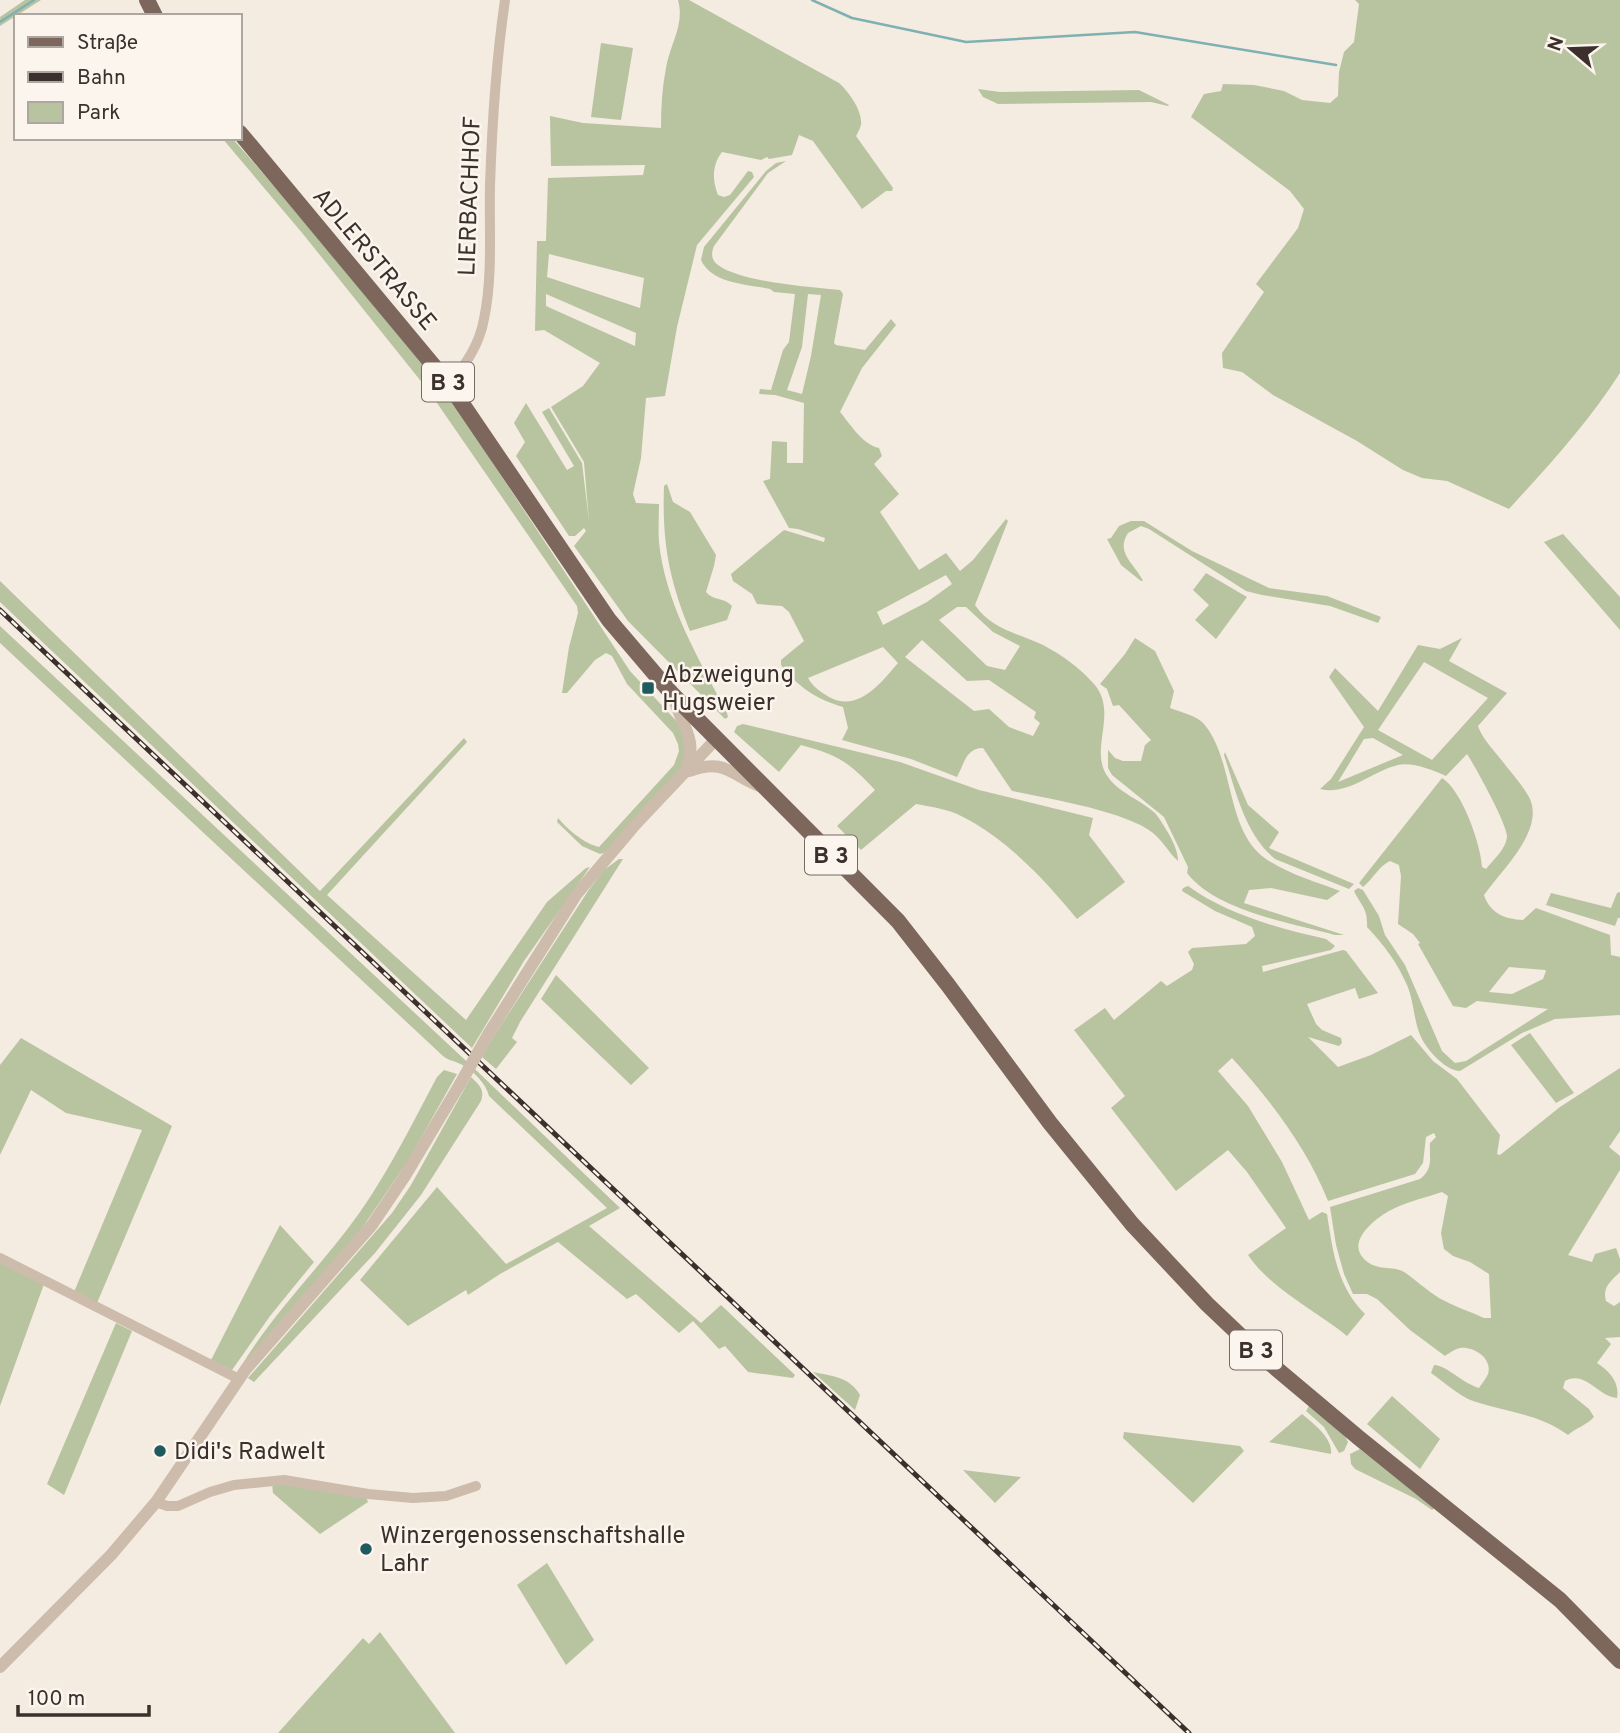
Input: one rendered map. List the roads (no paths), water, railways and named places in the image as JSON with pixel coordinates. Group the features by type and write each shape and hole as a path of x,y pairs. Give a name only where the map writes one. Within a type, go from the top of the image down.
{"main road":[{"name":"ADLERSTRASSE","path":"242,135 448,383 609,620 673,694"},
{"name":"B 3","path":"673,694 898,921 1050,1123 1132,1224 1207,1304 1265,1359 1359,1438 1560,1600 1620,1661"}],"street":[{"name":"LIERBACHHOF","path":"448,383 463,367 481,332 484,319 489,267 492,124 505,0"},
{"path":"673,694 677,711 690,735 690,760 685,772"},
{"path":"0,1667 110,1555 156,1502 239,1379 372,1225 576,895 635,825 717,738"},
{"path":"685,772 717,765 730,769 749,783 765,788"},
{"path":"0,1258 239,1379"},
{"path":"156,1502 178,1506 234,1485 284,1480 368,1494 413,1498 446,1496 476,1486"}],"waterway":[{"path":"0,22 34,0"},
{"path":"812,0 852,18 966,42 1135,32 1336,65"}],"railway":[{"path":"0,610 1189,1733"}],"place":[{"name":"Abzweigung Hugsweier","path":"648,688"},
{"name":"Didi's Radwelt","path":"160,1451"},
{"name":"Winzergenossenschaftshalle Lahr","path":"366,1549"}]}
